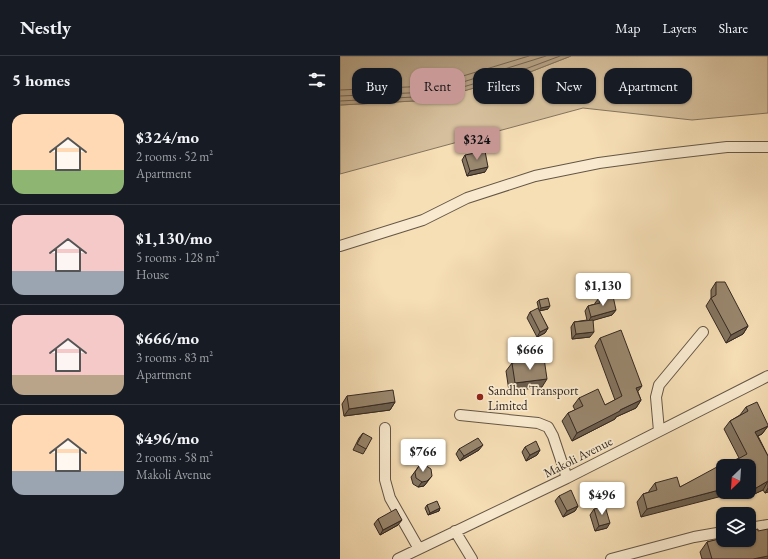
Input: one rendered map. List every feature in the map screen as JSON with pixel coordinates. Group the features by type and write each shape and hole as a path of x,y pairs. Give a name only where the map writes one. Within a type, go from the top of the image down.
{"street":[{"path":"340,246 424,220 467,198 535,176 599,163 658,155 727,147 768,146"},
{"path":"659,431 656,397 659,385 703,332"},
{"name":"Makoli Avenue","path":"398,559 566,478 768,376"},
{"path":"460,415 538,423 548,427 553,436 566,478"},
{"path":"384,428 385,480 390,498 419,549"},
{"path":"756,527 768,525"},
{"path":"456,532 472,559"},
{"path":"611,559 694,536 716,533"}],"shaded area":[{"path":"571,56 768,56 768,113 692,120 583,108 340,174 340,105 402,104 402,102 410,101 410,104 465,104 465,91 473,88 473,104 534,104 534,70"}],"water":[{"path":"340,56 571,56 534,70 534,68 473,68 473,88 465,91 465,68 410,68 410,101 402,102 402,68 352,68 352,104 358,104 340,105"}],"building":[{"path":"485,151 488,167 470,171 465,155"},
{"path":"716,282 725,282 748,326 731,335 711,298 716,295"},
{"path":"613,296 616,310 591,317 588,306 600,303 599,298"},
{"path":"548,298 550,306 541,308 539,300"},
{"path":"538,308 548,328 540,332 530,312"},
{"path":"593,320 594,332 576,334 574,322"},
{"path":"621,330 642,386 636,388 641,400 577,433 568,413 583,406 579,398 598,389 605,405 622,396 600,338"},
{"path":"544,358 547,379 515,383 512,363"},
{"path":"393,390 395,402 349,409 347,396"},
{"path":"757,402 768,425 755,432 768,456 768,481 756,488 756,459 738,459 747,454 730,421 748,411 746,407"},
{"path":"363,433 372,438 366,449 357,444"},
{"path":"478,438 483,445 464,456 459,449"},
{"path":"536,441 540,450 530,455 525,447"},
{"path":"425,465 431,469 432,476 427,481 422,482 416,478 415,472 419,466"},
{"path":"716,468 716,491 647,509 643,494 657,490 655,483 677,477 680,487"},
{"path":"571,490 578,506 567,511 559,496"},
{"path":"437,501 440,508 430,513 427,505"},
{"path":"605,506 610,523 599,526 594,509"},
{"path":"396,509 402,520 383,530 378,519"},
{"path":"756,529 758,529 758,531 768,529 768,556 753,559 712,559 707,542 716,540 716,547 756,547"}],"place":[{"name":"Sandhu Transport Limited","path":"480,397"}]}
